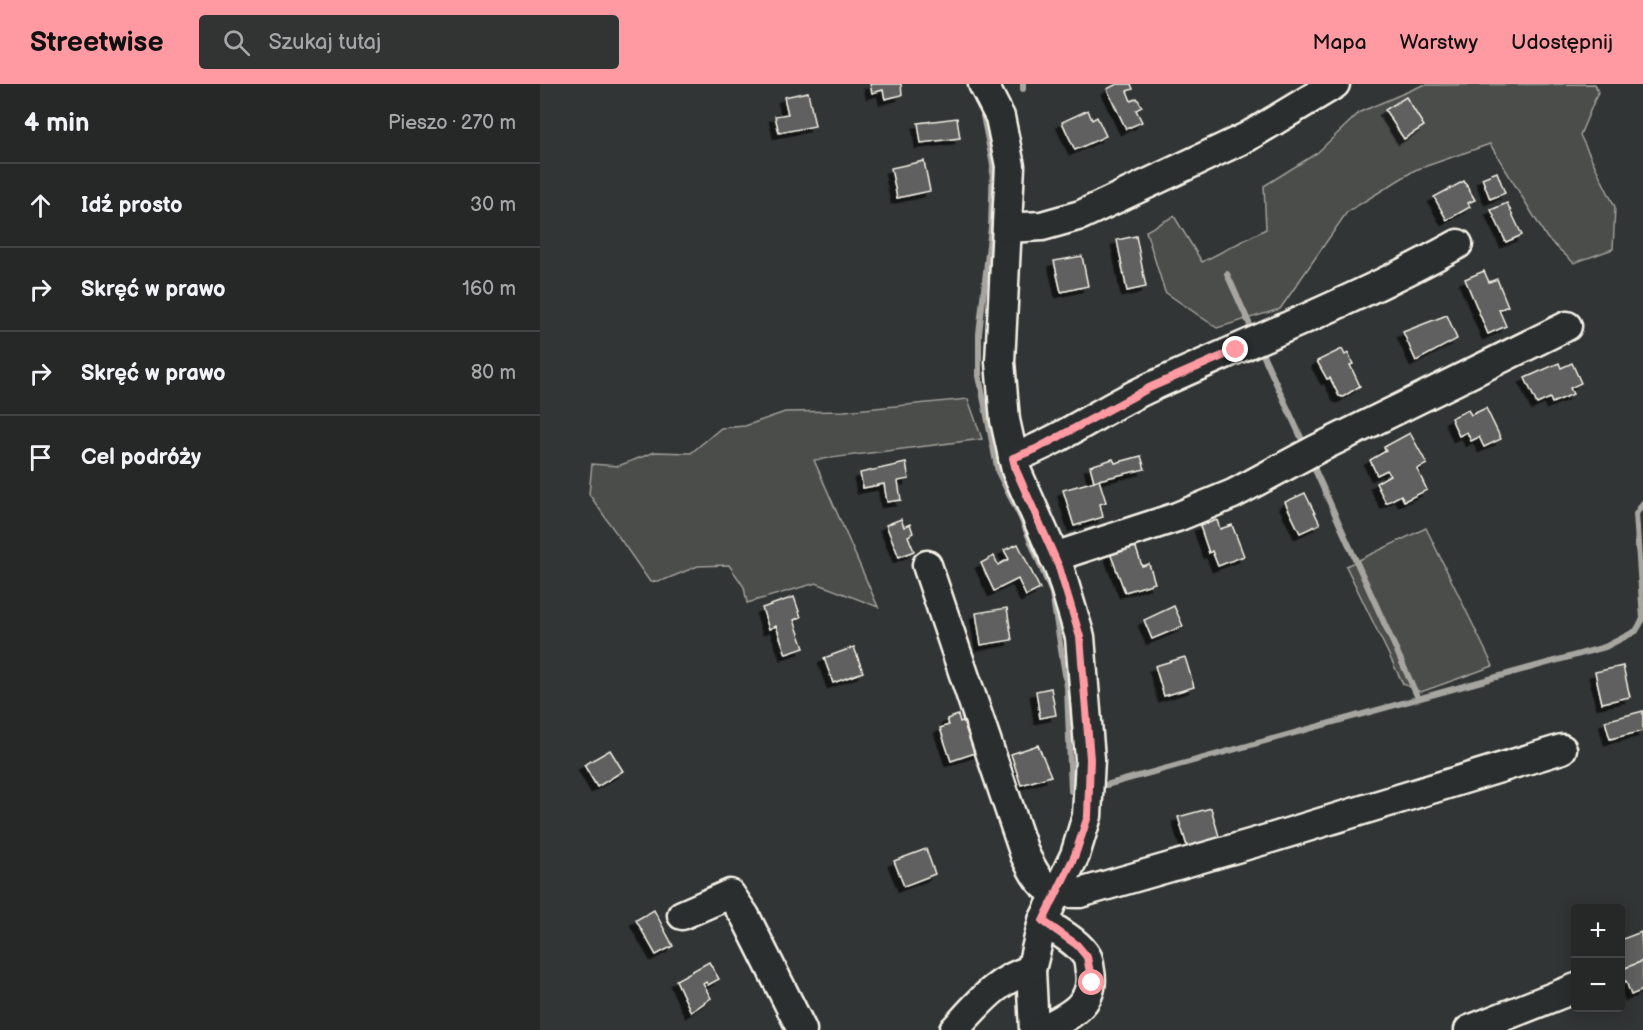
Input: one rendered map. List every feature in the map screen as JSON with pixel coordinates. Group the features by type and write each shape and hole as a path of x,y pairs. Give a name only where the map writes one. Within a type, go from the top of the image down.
{"street":[{"path":"983,84 1000,117 1010,166 1000,362 1005,420 1016,470 1054,556 1080,637 1090,759 1088,816 1075,855 1043,921 1031,970 1034,1030"},
{"path":"1006,228 1042,226 1081,215 1157,182 1247,137 1335,84"},
{"path":"1013,458 1036,449 1149,388 1403,275 1458,244"},
{"path":"1054,556 1177,517 1233,494 1315,450 1567,326"},
{"path":"927,565 1025,855 1036,878 1056,894 1080,893 1271,838 1562,748"},
{"path":"682,915 730,894 745,916 802,1030"},
{"path":"1041,1030 1069,1016 1088,1000 1092,983 1087,957 1077,945 1043,921"},
{"path":"954,1030 993,988 1012,975 1031,970"},
{"path":"1469,1030 1571,990"}],"shaded area":[{"path":"1595,84 1598,92 1580,135 1615,207 1613,249 1574,263 1547,238 1490,144 1415,170 1347,212 1280,309 1217,328 1165,292 1146,231 1174,216 1202,262 1266,229 1264,186 1317,153 1360,112 1423,85"},
{"path":"968,399 982,439 814,460 878,607 816,583 747,603 744,587 729,565 698,566 664,580 650,582 589,494 592,464 618,466 655,452 691,453 721,428 745,426 785,412 844,411"},
{"path":"1426,528 1493,666 1421,692 1403,684 1346,566"}],"building":[{"path":"870,84 901,84 902,95 885,99 883,90 872,93"},
{"path":"1117,84 1131,84 1133,89 1127,91 1131,101 1137,98 1142,107 1136,110 1142,122 1126,129 1107,89"},
{"path":"808,92 815,126 779,133 775,116 788,114 784,97"},
{"path":"1406,97 1424,126 1404,139 1385,110"},
{"path":"1088,110 1092,120 1097,117 1106,136 1075,150 1062,122"},
{"path":"957,118 960,138 921,143 918,123"},
{"path":"924,161 930,191 897,198 891,168"},
{"path":"1497,172 1505,193 1490,199 1482,178"},
{"path":"1464,181 1475,200 1468,203 1470,207 1447,220 1434,197"},
{"path":"1507,203 1522,235 1506,242 1491,210"},
{"path":"1136,236 1146,287 1127,291 1117,240"},
{"path":"1082,256 1088,286 1061,292 1054,261"},
{"path":"1484,271 1489,282 1497,279 1508,306 1499,310 1506,326 1488,334 1465,279"},
{"path":"1447,315 1457,339 1416,361 1403,332"},
{"path":"1342,349 1345,355 1348,353 1353,364 1350,365 1360,386 1343,397 1339,396 1330,378 1327,379 1317,361"},
{"path":"1559,363 1561,368 1572,363 1581,383 1570,388 1573,394 1552,403 1550,398 1537,404 1525,378"},
{"path":"1486,408 1501,439 1484,447 1479,437 1471,441 1467,432 1459,436 1451,418 1468,410 1471,415"},
{"path":"1410,433 1427,464 1417,469 1427,490 1404,501 1401,495 1386,503 1376,483 1390,475 1387,470 1377,475 1370,460 1386,451 1384,447"},
{"path":"1141,456 1145,469 1094,481 1090,466 1113,459 1115,463"},
{"path":"906,463 909,479 898,481 901,500 887,502 884,484 863,488 860,473"},
{"path":"1099,480 1106,502 1100,504 1103,517 1074,526 1063,490"},
{"path":"1305,493 1320,524 1300,533 1285,502"},
{"path":"901,519 904,527 910,524 913,533 908,536 914,551 899,557 886,525"},
{"path":"1217,520 1220,529 1232,525 1244,556 1218,566 1212,551 1209,553 1200,526"},
{"path":"1018,544 1040,589 1026,596 1018,579 994,591 981,563 994,556 998,565 1009,559 1004,550"},
{"path":"1135,545 1142,566 1149,564 1155,583 1125,592 1110,553"},
{"path":"794,597 801,617 794,620 804,648 786,654 776,626 769,629 762,608"},
{"path":"1174,606 1183,626 1152,639 1144,620"},
{"path":"1007,608 1012,640 981,645 976,613"},
{"path":"854,647 863,672 833,683 824,658"},
{"path":"1185,657 1194,687 1164,696 1155,666"},
{"path":"1623,666 1630,697 1602,703 1595,672"},
{"path":"1051,688 1056,715 1040,718 1036,691"},
{"path":"1643,711 1643,731 1610,739 1605,721"},
{"path":"958,715 960,722 970,718 981,751 951,761 940,728 949,725 947,719"},
{"path":"1038,745 1051,776 1021,785 1011,754"},
{"path":"610,750 623,771 597,787 584,765"},
{"path":"1211,808 1220,840 1188,849 1178,817"},
{"path":"926,849 935,874 904,886 894,861"},
{"path":"654,910 673,946 656,955 636,920"},
{"path":"1641,932 1643,961 1625,968 1625,958 1625,938"},
{"path":"1643,961 1643,990 1631,995 1625,981 1625,968"},
{"path":"709,962 719,979 708,985 706,982 703,984 711,998 691,1012 676,980"}],"waterway":[{"path":"1023,84 1023,89"},
{"path":"983,116 993,165 991,227 979,334 979,376 998,472 1021,518 1052,593 1067,687 1071,791"},
{"path":"1227,274 1254,334"},
{"path":"1259,346 1304,444"},
{"path":"1311,461 1418,698"},
{"path":"1106,785 1605,647 1636,631 1643,619 1636,514 1643,503"}],"route":[{"path":"1092,983 1087,957 1077,945 1043,921 1075,855 1088,816 1090,759 1080,637 1059,567 1016,470 1013,458 1036,449 1149,388 1236,350"}]}
